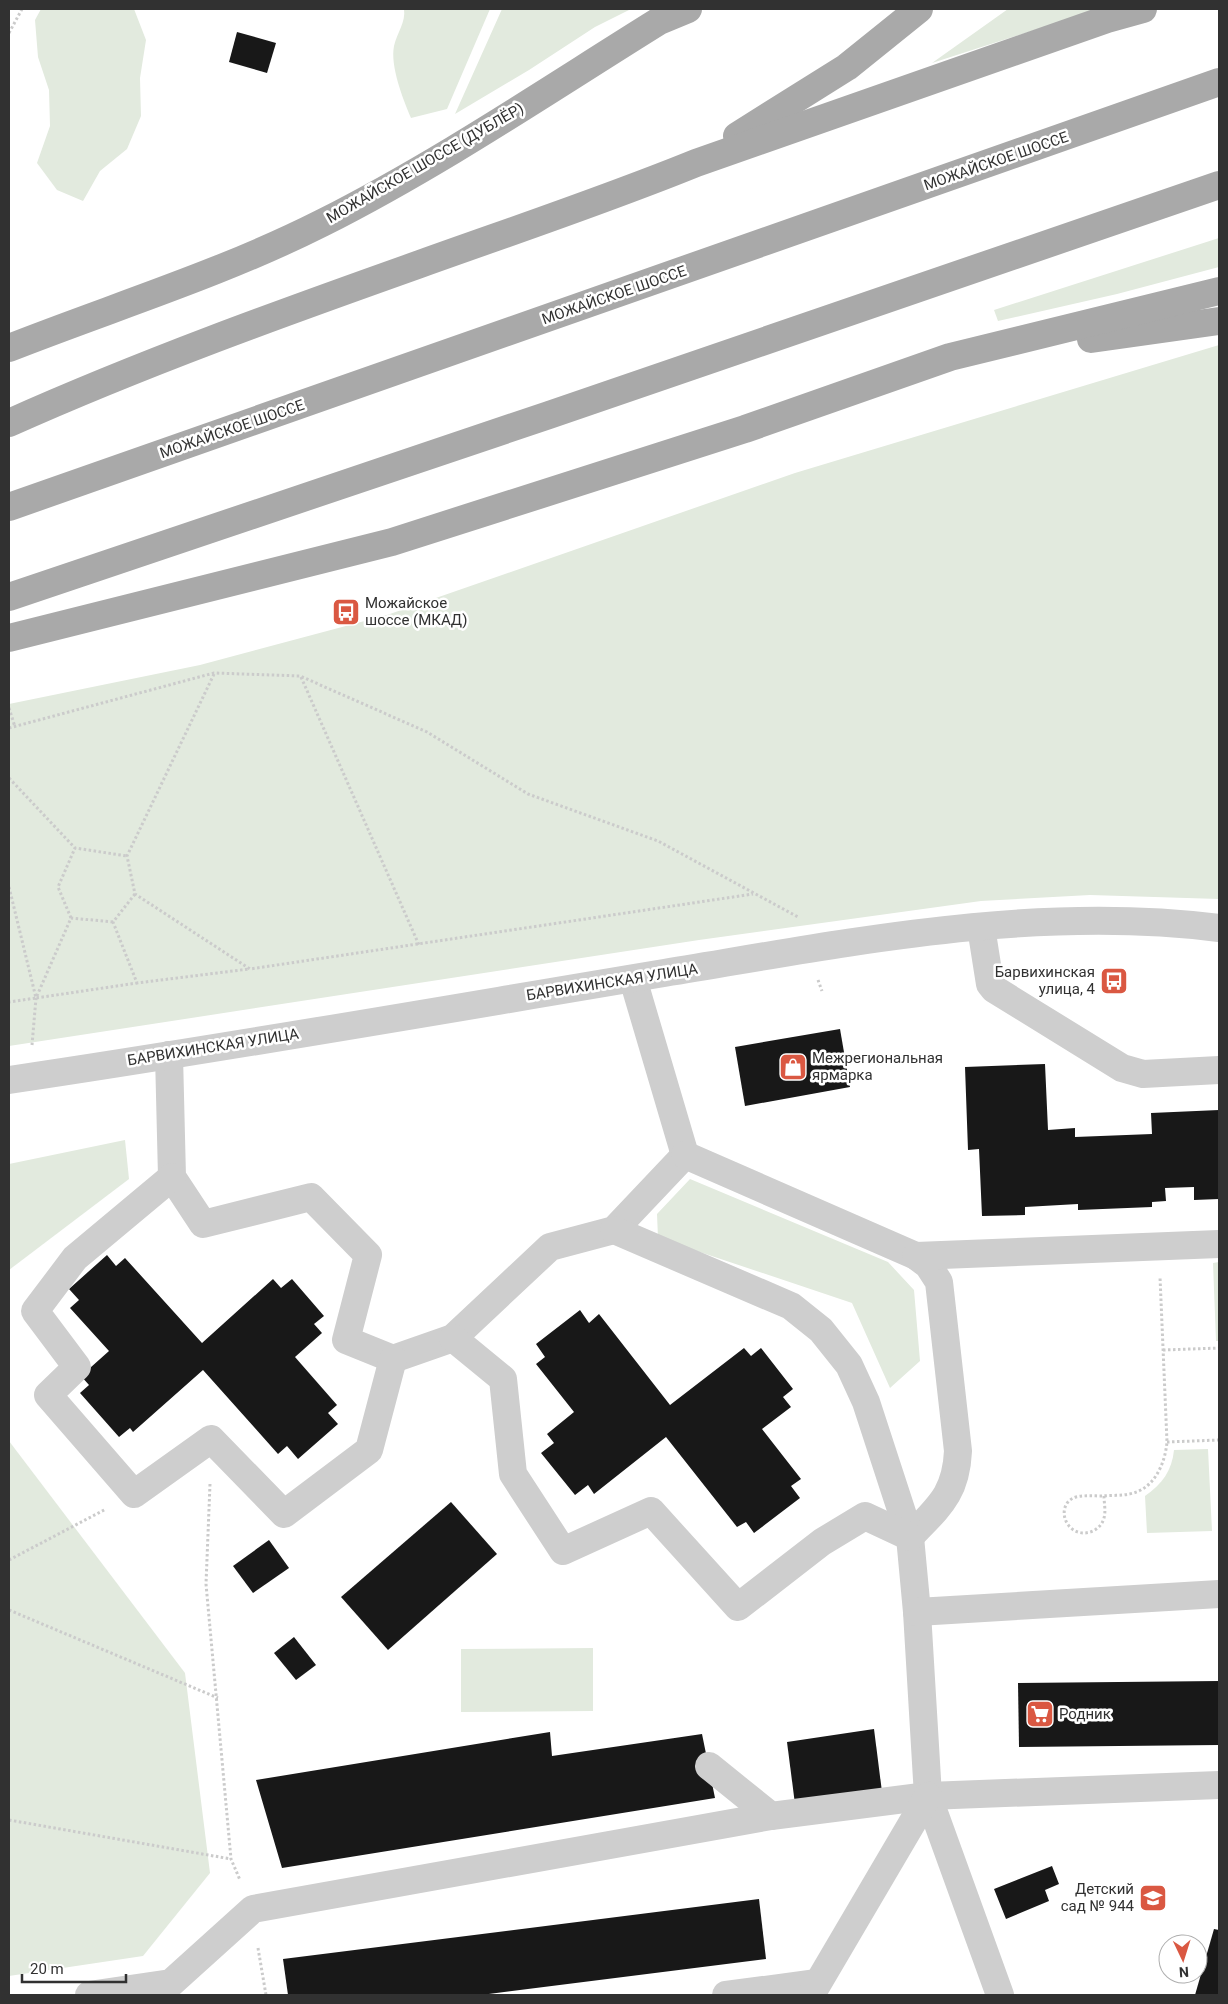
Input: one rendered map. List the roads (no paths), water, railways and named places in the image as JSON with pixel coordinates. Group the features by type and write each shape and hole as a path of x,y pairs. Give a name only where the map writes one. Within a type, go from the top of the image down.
{"main road":[{"name":"МОЖАЙСКОЕ ШОССЕ (ДУБЛЁР)","path":"9,348 213,272 321,224 430,163 659,21 688,9"},
{"path":"696,163 847,67 919,9"},
{"path":"9,423 68,396 419,264 636,188 696,163 1107,19 1143,9"},
{"name":"МОЖАЙСКОЕ ШОССЕ","path":"9,507 1219,82"},
{"path":"9,597 549,415 1219,185"},
{"path":"9,638 392,542 745,430 950,357 1219,291"},
{"path":"950,357 1219,322"}],"street":[{"name":"БАРВИХИНСКАЯ УЛИЦА","path":"9,1080 896,936 1049,921 1178,923 1219,928"},
{"path":"981,927 990,984 994,989 1122,1068 1143,1074 1219,1070"},
{"path":"633,978 685,1155"},
{"path":"170,1055 172,1177 204,1224 311,1197 368,1255 346,1340 393,1359 453,1338 550,1247 614,1230 685,1155"},
{"path":"685,1155 916,1256 928,1265 939,1282 958,1451 957,1470 953,1486 946,1499 910,1538"},
{"path":"172,1177 75,1258 35,1311 77,1367 48,1395 134,1494 211,1439 284,1514 369,1450 393,1359"},
{"path":"614,1230 791,1306 821,1330 849,1365 866,1402 910,1538 917,1612 928,1796 1000,1995"},
{"path":"916,1256 1219,1244"},
{"path":"453,1338 503,1380 513,1474 563,1551 651,1511 738,1607 822,1542 865,1516 910,1538"},
{"path":"917,1612 1219,1594"},
{"path":"709,1766 771,1816"},
{"path":"90,1995 171,1983 253,1909 771,1816 928,1796 1219,1785"},
{"path":"726,1995 817,1991 928,1796"}],"place":[{"name":"Можайское шоссе (МКАД)","path":"346,612"},
{"name":"Барвихинская улица, 4","path":"1114,981"},
{"name":"Межрегиональная ярмарка","path":"793,1067"},
{"name":"Родник","path":"1040,1714"},
{"name":"Детский сад № 944","path":"1153,1898"}]}
